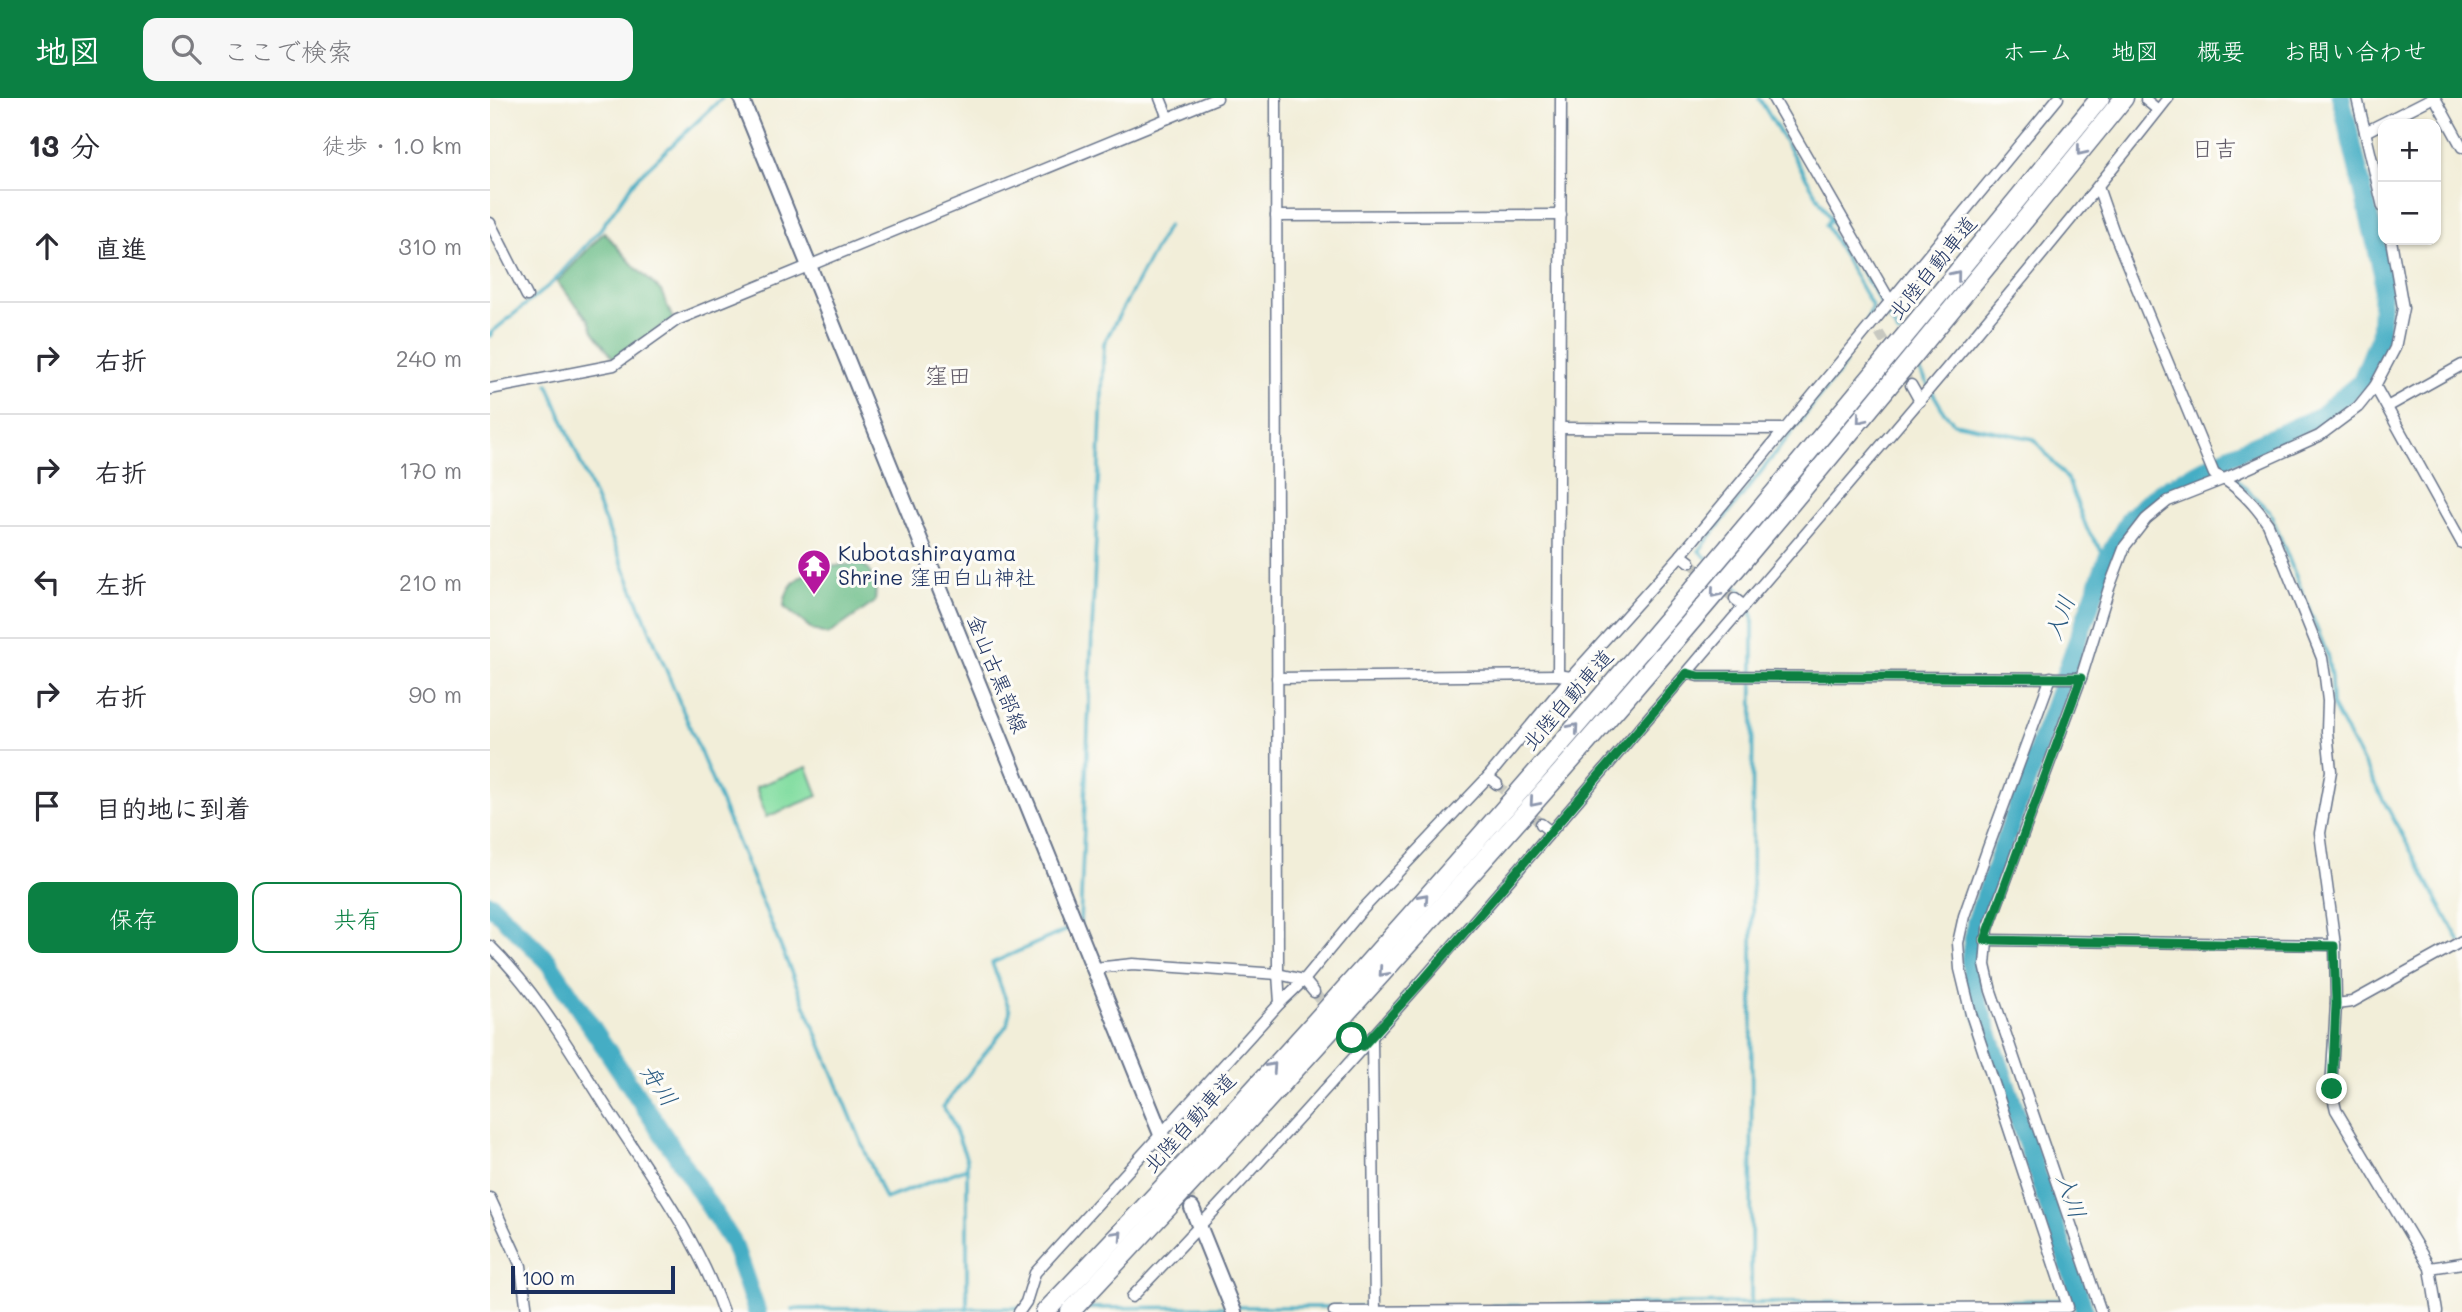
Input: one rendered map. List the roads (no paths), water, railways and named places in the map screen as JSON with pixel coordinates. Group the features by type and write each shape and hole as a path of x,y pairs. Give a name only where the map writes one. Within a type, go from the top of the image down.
{"highway":[{"name":"北陸自動車道","path":"1045,1312 1197,1150 1501,812 1720,558 1913,328 2100,98"},
{"name":"北陸自動車道","path":"1070,1312 1347,1012 1542,793 1732,573 1924,344 2124,98"}],"main road":[{"name":"金山古黒部線","path":"741,98 1167,1149"},
{"path":"1192,1208 1234,1312"}],"street":[{"path":"1160,98 1168,118"},
{"path":"490,389 614,365 677,320 1217,98"},
{"path":"1276,98 1280,1003"},
{"path":"1558,675 1561,98"},
{"path":"1773,98 1890,302"},
{"path":"1019,1312 1026,1302 1035,1273 1280,1003 1304,980 1362,910 1488,777 1572,677 1685,558 1785,429 2058,98"},
{"path":"1132,1297 1372,1037 1551,832 1920,401 2098,187 2168,98"},
{"path":"2357,98 2378,185"},
{"path":"2365,132 2434,98 2462,147"},
{"path":"2146,100 2158,110"},
{"path":"2098,187 2203,450 2219,476 2258,510 2268,524 2322,658 2328,702 2327,731 2331,771 2320,833 2334,946 2336,1004 2332,1089 2336,1110 2430,1268 2437,1312"},
{"path":"1276,216 1561,215"},
{"path":"490,223 527,296"},
{"path":"2101,1312 1991,991 1985,965 1985,940 2081,678 2109,587 2125,546 2146,519 2168,501 2219,476 2319,436 2358,407 2375,386 2395,348 2403,309 2392,245"},
{"path":"1872,323 1879,333"},
{"path":"2387,407 2462,365"},
{"path":"1911,385 1920,401"},
{"path":"2375,386 2462,544"},
{"path":"1560,428 1785,429"},
{"path":"1735,599 1744,606"},
{"path":"1687,673 1698,676 2081,678"},
{"path":"1277,678 1572,677"},
{"path":"1334,1312 1849,1311 2068,1307 1971,1014 1960,969 1958,943 1964,916 2051,677"},
{"path":"1488,777 1497,784"},
{"path":"1541,824 1551,832"},
{"path":"1985,940 2334,946"},
{"path":"2336,1004 2352,1002 2462,941"},
{"path":"490,946 533,994 677,1215 711,1276 723,1312"},
{"path":"1095,968 1133,964 1278,974 1304,980 1314,992"},
{"path":"1372,1037 1375,1312"},
{"path":"1352,1038 1363,1046"},
{"path":"490,1198 521,1266 527,1312"},
{"path":"2430,1268 2462,1263"}],"waterway":[{"path":"490,336 553,282 599,231 636,179 722,98"},
{"path":"1759,98 1899,334"},
{"name":"入川","path":"2085,1312 1974,991 1970,959 1976,921 2107,559 2131,517 2159,493 2225,458 2319,417 2361,382 2380,336 2383,275 2341,98"},
{"path":"1831,218 1826,225 1872,306 1865,327"},
{"path":"1080,923 1104,343 1168,225"},
{"path":"1915,362 1944,412 1954,423 2034,439 2068,480 2087,529 2107,559"},
{"path":"1709,560 1699,551 1845,364"},
{"path":"548,384 885,1199 967,1168"},
{"path":"2225,458 2239,482 2270,512 2327,654 2332,705 2460,942"},
{"path":"1732,583 1744,594 1753,617 1751,1303"},
{"name":"舟川","path":"490,904 547,960 674,1151 733,1243 757,1312"},
{"path":"967,1310 967,1160 951,1119 943,1107 1007,1025 1010,1011 992,963 1073,927"},
{"path":"1492,1306 2081,1300"},
{"path":"1082,1308 1228,1307"},
{"path":"1236,1307 1361,1307"},
{"path":"793,1309 1018,1308"}],"tunnel":[{"path":"1879,333 1911,385"},
{"path":"1690,562 1735,599"},
{"path":"1497,784 1541,824"},
{"path":"1314,992 1352,1038"},
{"path":"1167,1149 1192,1208"}],"place":[{"name":"Kubotashirayama Shrine 窪田白山神社","path":"814,596"}],"district":[{"name":"日吉","path":"2214,149"},
{"name":"窪田","path":"948,376"}]}
